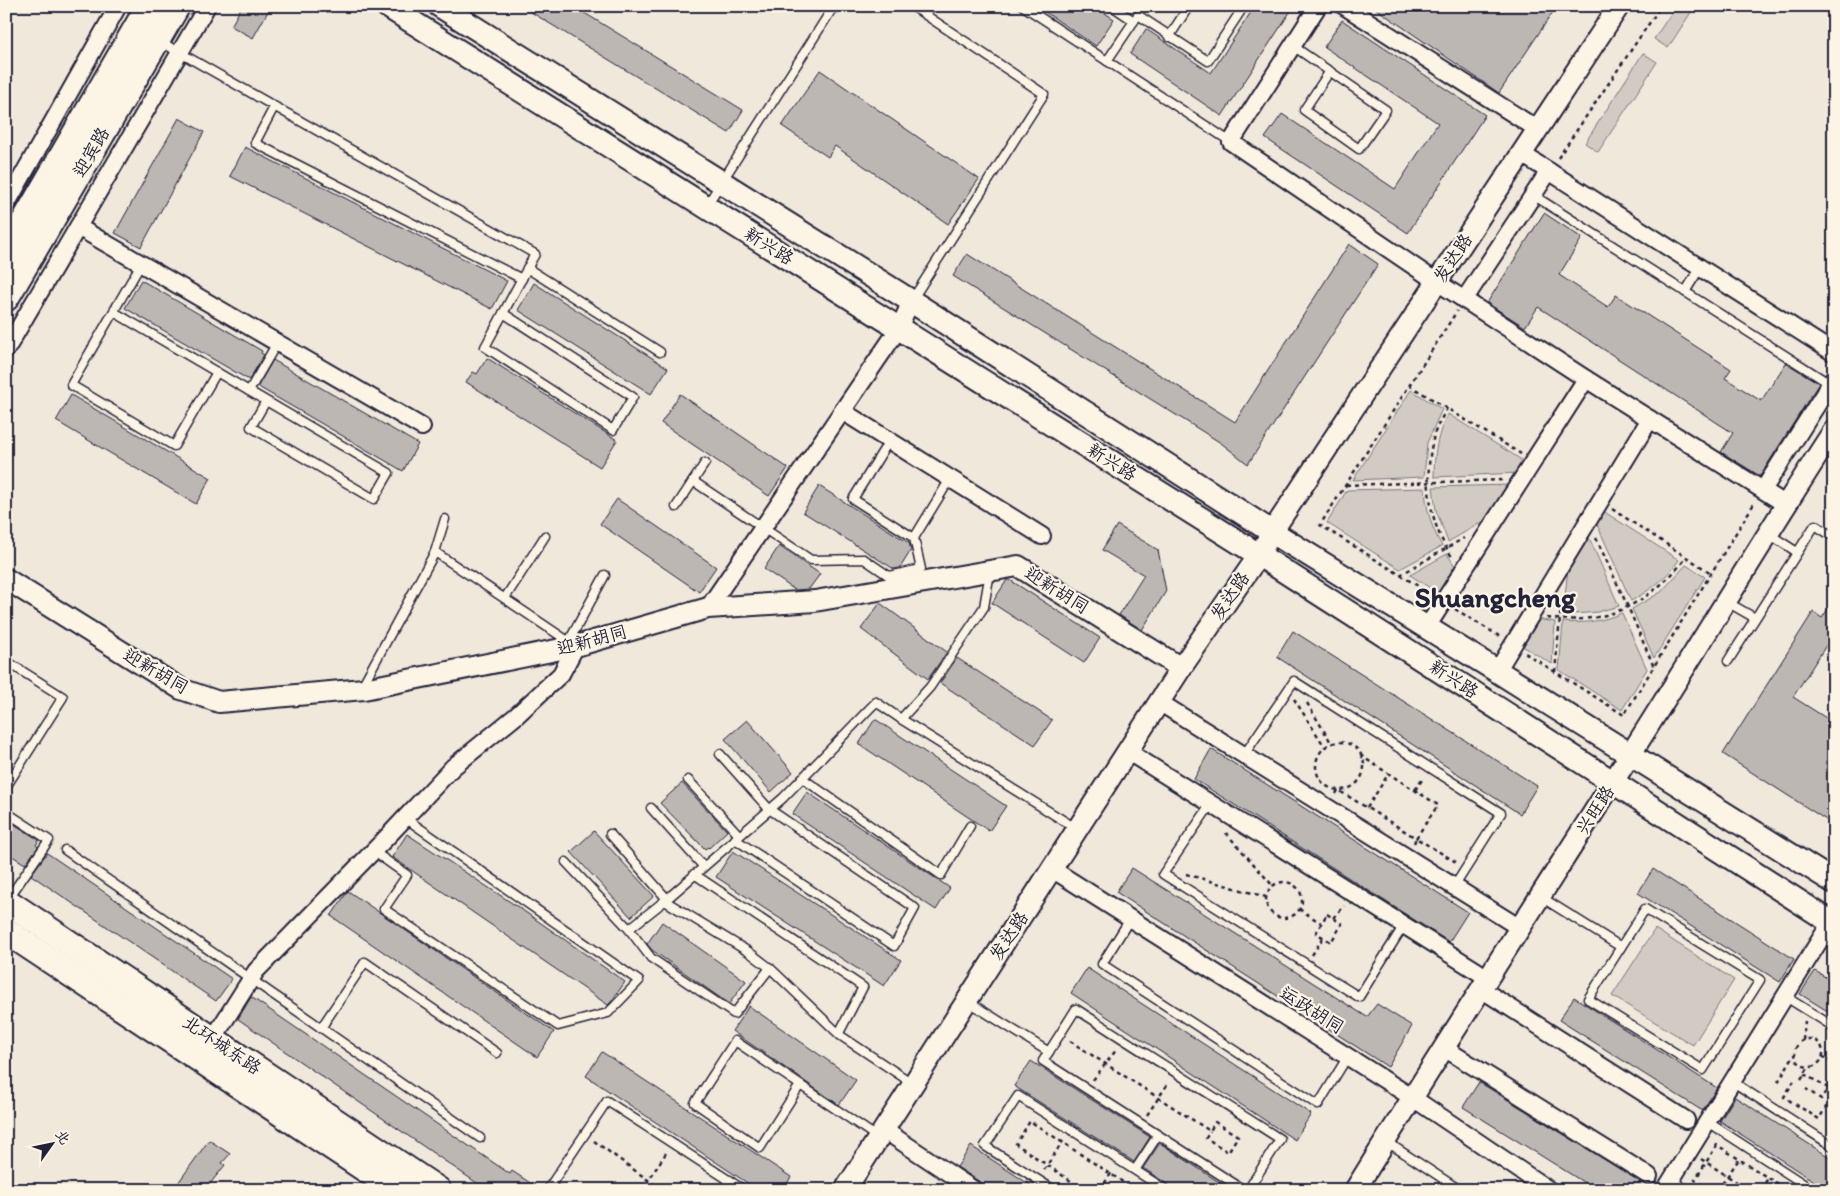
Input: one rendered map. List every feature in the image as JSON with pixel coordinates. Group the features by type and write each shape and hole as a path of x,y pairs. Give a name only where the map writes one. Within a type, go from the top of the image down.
{"main road":[{"name":"迎宾路","path":"6,253 149,6"},
{"name":"迎宾路","path":"6,298 177,6"},
{"name":"新兴路","path":"387,6 1259,555 1833,923"},
{"name":"新兴路","path":"440,6 911,301 1272,532 1834,882"},
{"name":"北环城东路","path":"7,901 438,1190"},
{"name":"北环城东路","path":"6,931 397,1190"}],"street":[{"path":"6,205 118,6"},
{"path":"6,350 207,6"},
{"path":"1318,6 1231,142 1464,300 1785,504"},
{"path":"1344,6 1537,129"},
{"name":"发达路","path":"845,1190 1181,668 1259,555 1272,532 1619,6"},
{"path":"1522,154 1834,354"},
{"path":"1464,300 1549,171"},
{"path":"50,223 75,232 141,264 422,427"},
{"path":"708,608 898,328 911,301"},
{"path":"1427,627 1586,379"},
{"path":"1763,490 1832,381"},
{"path":"842,411 1042,536"},
{"path":"1497,671 1650,419"},
{"name":"兴旺路","path":"1355,1190 1539,896 1631,754 1785,504 1834,430"},
{"name":"迎新胡同","path":"6,579 181,689 219,702 360,689 572,643 708,608 815,601 889,582 1018,566 1181,668"},
{"path":"213,1039 256,971 406,818 453,767 516,716 560,674 572,643"},
{"path":"1159,702 1520,928"},
{"path":"1128,751 1209,808 1404,925 1485,984 1686,1120"},
{"name":"运政胡同","path":"1052,869 1348,1056 1549,1190"},
{"path":"1668,1185 1833,923"},
{"path":"1444,1048 1649,1176"},
{"path":"881,1134 974,1190"}],"lane":[{"path":"706,206 834,6"},
{"path":"911,301 1044,94 912,6"},
{"path":"1023,6 1231,142"},
{"path":"1112,6 1124,10 1134,21"},
{"path":"1169,37 1189,6"},
{"path":"1108,61 1138,15 1208,62 1242,9 1238,6"},
{"path":"157,40 535,254 527,268 522,279 503,313 485,347 613,430 633,397 503,313"},
{"path":"1293,46 1330,71 1386,110 1359,149 1304,110 1330,71"},
{"path":"274,107 255,143 522,279"},
{"path":"1533,195 1685,292 1832,381"},
{"path":"141,264 71,385 174,446 217,372"},
{"path":"527,268 660,352"},
{"path":"1685,292 1700,268"},
{"path":"114,312 389,473 374,499 251,428 266,402"},
{"path":"249,391 277,342"},
{"path":"889,441 853,499 914,538"},
{"path":"676,507 705,463"},
{"path":"693,481 811,560 864,559 889,582 921,569 914,538 950,479"},
{"path":"360,689 435,552 445,519"},
{"path":"1728,661 1815,525 1834,537"},
{"path":"1768,533 1797,552"},
{"path":"504,598 545,536"},
{"path":"435,552 572,643 605,575"},
{"path":"900,719 930,687 984,607 991,570"},
{"path":"1726,601 1755,618"},
{"path":"6,661 64,696 6,787"},
{"path":"1244,755 1294,681 1501,813 1454,888"},
{"path":"629,929 666,900 769,810 876,702 900,719 1077,829"},
{"path":"688,780 737,837 894,946 915,908 769,810 720,754"},
{"path":"802,778 941,875 970,826"},
{"path":"651,808 703,866"},
{"path":"1209,808 1164,874 1360,997 1404,925"},
{"path":"6,812 49,840 7,901"},
{"path":"373,851 407,875 384,909 558,1026 608,1013 640,981 406,818"},
{"path":"610,834 666,900 749,952 770,968 838,1033 914,1084"},
{"path":"64,850 480,1138"},
{"path":"566,862 629,929 651,958 734,1014 770,968"},
{"path":"694,874 863,987 838,1033"},
{"path":"1539,896 1621,947"},
{"path":"1645,909 1760,980 1703,1070 1588,999 1621,947 1645,909"},
{"path":"1130,919 1102,964 1318,1105 1348,1056"},
{"path":"321,1028 364,962 497,1053"},
{"path":"1786,997 1834,1027"},
{"path":"967,1001 1049,1052"},
{"path":"1244,1190 1043,1061 1076,1009 1280,1139 1248,1190"},
{"path":"800,1085 760,1148 695,1103 735,1042 800,1085 881,1134"},
{"path":"1733,1082 1834,1146"},
{"path":"1054,1190 986,1146 1018,1096 1166,1190"},
{"path":"557,1190 550,1186 607,1101 744,1190"},
{"path":"1708,1122 1813,1190"},
{"path":"1135,1170 1158,1135"},
{"path":"1385,1141 1454,1188"},
{"path":"723,1190 730,1180"},
{"path":"1668,1185 1686,1190"}],"path":[{"path":"1549,171 1661,6"},
{"path":"1464,300 1320,524 1624,715 1763,490"},
{"path":"1410,385 1534,462"},
{"path":"1447,408 1436,430 1430,455 1428,483 1431,507 1439,531 1463,571"},
{"path":"1346,485 1522,479"},
{"path":"1600,501 1711,573"},
{"path":"1400,574 1496,520"},
{"path":"1588,521 1654,667"},
{"path":"1531,615 1560,619 1587,618 1606,615 1628,607 1659,587 1687,557"},
{"path":"1555,672 1562,593"},
{"path":"1294,681 1332,744"},
{"path":"1288,689 1325,747"},
{"path":"1416,838 1438,805 1361,756 1355,748 1348,744 1332,744 1325,747 1317,760 1316,768 1318,776 1323,783 1329,788 1338,790 1416,838 1466,868"},
{"path":"1338,790 1353,787 1358,782 1364,768 1361,756"},
{"path":"1415,790 1430,768"},
{"path":"1367,808 1389,773"},
{"path":"1209,808 1273,886"},
{"path":"1167,868 1266,897"},
{"path":"1282,882 1288,882 1298,889 1301,900 1299,908 1293,915 1288,917 1276,916 1268,908 1266,897 1268,891 1273,886 1282,882"},
{"path":"1299,908 1322,923"},
{"path":"1328,914 1342,924 1331,942 1323,938 1316,932 1328,914"},
{"path":"1307,964 1323,938"},
{"path":"1778,1082 1795,1053 1796,1046 1802,1040 1806,1010"},
{"path":"1060,1035 1210,1131"},
{"path":"1087,1090 1124,1039"},
{"path":"1801,1079 1809,1067 1817,1064 1822,1056 1822,1047 1816,1040 1802,1040"},
{"path":"1795,1053 1800,1064 1809,1067"},
{"path":"1822,1056 1834,1063"},
{"path":"1141,1124 1175,1072"},
{"path":"1804,1074 1828,1088 1821,1099 1806,1089"},
{"path":"1794,1081 1784,1097 1819,1119 1826,1107 1834,1112"},
{"path":"1084,1190 1016,1144 1030,1121 1135,1190"},
{"path":"1216,1122 1238,1136 1228,1152 1206,1138 1210,1131 1216,1122"},
{"path":"1038,1180 1070,1129"},
{"path":"585,1134 662,1190"},
{"path":"642,1190 672,1143"},
{"path":"1710,1190 1695,1180 1717,1146 1788,1190"},
{"path":"1718,1190 1747,1147"},
{"path":"1689,1152 1750,1190"},
{"path":"1100,1190 1119,1160"},
{"path":"1760,1190 1768,1178"}],"shaded area":[{"path":"1676,6 1695,6 1668,48 1654,39"},
{"path":"1643,53 1657,62 1598,152 1585,143"},
{"path":"1411,390 1442,409 1427,443 1424,477 1353,480"},
{"path":"1448,414 1525,462 1518,473 1434,477 1437,444"},
{"path":"1510,485 1489,518 1448,542 1436,510 1433,487"},
{"path":"1425,488 1430,518 1442,546 1400,569 1327,523 1347,490"},
{"path":"1603,511 1679,560 1657,584 1631,601 1596,522"},
{"path":"1588,535 1619,606 1598,612 1563,615 1568,568"},
{"path":"1447,554 1457,569 1441,595 1410,575"},
{"path":"1686,565 1705,577 1654,658 1632,609 1661,592"},
{"path":"1622,613 1647,669 1622,710 1559,670 1563,622 1593,621"},
{"path":"1536,619 1555,622 1552,664 1521,645"},
{"path":"1655,929 1734,980 1693,1045 1612,996"}],"building":[{"path":"242,6 271,6 253,38 231,26"},
{"path":"521,6 573,6 743,110 729,133"},
{"path":"1036,6 1094,6 1114,19 1096,46"},
{"path":"1255,6 1294,6 1222,116 1130,54 1146,29 1211,73"},
{"path":"1372,6 1557,6 1499,93"},
{"path":"1342,20 1485,115 1408,233 1265,138 1282,114 1395,189 1438,123 1324,47"},
{"path":"820,70 979,179 948,224 835,146 828,157 782,126"},
{"path":"179,118 204,132 141,247 115,233"},
{"path":"245,147 507,281 492,309 230,176"},
{"path":"1544,213 1582,238 1559,275 1608,307 1616,295 1731,369 1725,378 1761,401 1786,363 1819,383 1760,476 1721,452 1733,433 1538,307 1525,327 1487,303"},
{"path":"1349,244 1378,264 1248,464 1221,443 953,276 967,254 1235,422"},
{"path":"141,280 262,351 261,353 264,355 249,380 125,308"},
{"path":"534,283 668,368 651,394 518,310"},
{"path":"487,358 617,440 600,467 466,382 473,372 477,374"},
{"path":"273,360 418,444 403,471 258,386"},
{"path":"680,394 788,468 769,496 661,423"},
{"path":"71,395 211,478 196,504 56,421"},
{"path":"819,486 909,543 911,550 900,568 894,569 803,512"},
{"path":"617,499 716,567 699,592 600,524"},
{"path":"1117,525 1158,550 1166,591 1142,630 1119,615 1144,575 1102,550"},
{"path":"779,546 820,574 809,589 795,590 764,569"},
{"path":"1007,580 1010,580 1100,638 1084,663 992,603"},
{"path":"1834,600 1834,633 1793,697 1834,723 1834,825 1723,754 1813,612 1822,618"},
{"path":"880,603 947,652 928,679 861,629"},
{"path":"1293,631 1537,786 1520,814 1277,657"},
{"path":"957,658 1052,720 1035,745 940,683"},
{"path":"875,719 1006,806 989,831 859,744"},
{"path":"747,720 793,772 771,792 725,739"},
{"path":"1211,749 1468,912 1449,942 1194,779"},
{"path":"682,783 727,831 709,848 705,849 660,803"},
{"path":"807,792 950,888 936,910 792,814"},
{"path":"6,819 39,840 36,845 38,847 25,864 6,852"},
{"path":"594,831 654,896 631,917 571,852"},
{"path":"407,834 518,907 625,982 611,1002 608,1005 392,857"},
{"path":"733,851 901,960 884,986 716,877"},
{"path":"47,853 232,979 216,1001 31,875"},
{"path":"1132,868 1367,1017 1377,1004 1412,1026 1388,1067 1116,892"},
{"path":"1653,869 1794,959 1780,982 1638,893"},
{"path":"348,891 554,1032 537,1057 331,916"},
{"path":"662,922 746,981 729,1004 652,950 647,944"},
{"path":"1087,968 1311,1114 1295,1140 1071,993"},
{"path":"1815,971 1834,982 1834,1015 1800,994"},
{"path":"251,997 510,1174 512,1171 541,1190 487,1190 238,1019"},
{"path":"1574,997 1717,1088 1703,1110 1559,1020"},
{"path":"749,1006 856,1080 839,1105 732,1031"},
{"path":"602,1052 791,1177 783,1190 758,1190 586,1076"},
{"path":"1031,1061 1150,1137 1134,1162 1014,1086"},
{"path":"1479,1082 1654,1190 1596,1190 1463,1107"},
{"path":"1735,1097 1834,1160 1834,1190 1828,1190 1720,1121"},
{"path":"209,1140 230,1154 222,1163 225,1165 205,1190 173,1190"},
{"path":"1160,1143 1231,1190 1176,1190 1143,1168"},
{"path":"971,1146 1038,1190 984,1190 980,1182 957,1167"}],"district":[{"name":"Shuangcheng","path":"1495,597"}]}
